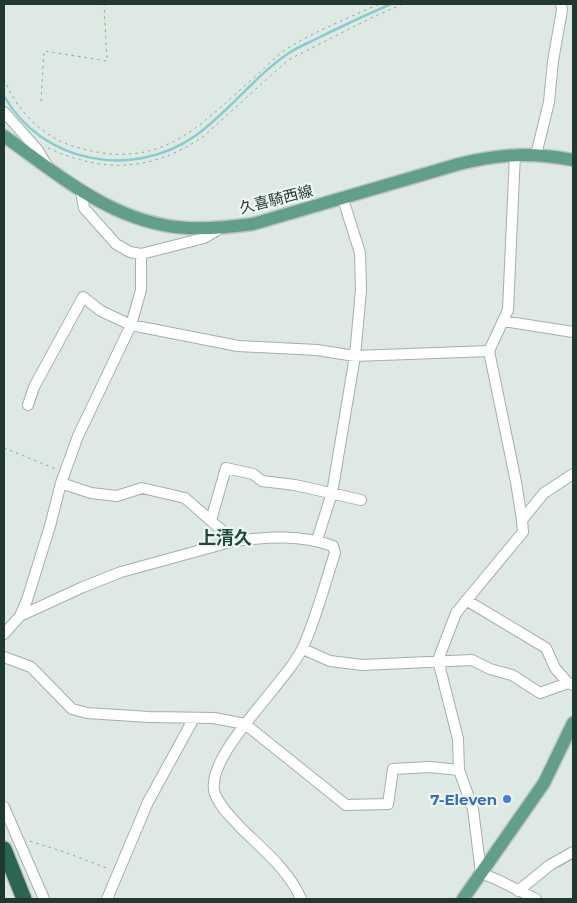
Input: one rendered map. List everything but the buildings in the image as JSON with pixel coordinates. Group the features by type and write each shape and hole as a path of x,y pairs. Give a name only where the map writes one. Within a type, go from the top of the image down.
{"highway":[{"path":"4,849 24,899"}],"main road":[{"name":"久喜騎西線","path":"4,136 82,192 129,215 159,224 186,228 221,228 253,224 459,164 490,157 515,154 573,160"},
{"path":"463,899 544,783 573,723"}],"street":[{"path":"536,155 549,102 553,61 562,10 561,4"},
{"path":"4,112 37,150 48,167"},
{"path":"515,154 508,310 488,351 523,532 456,613 438,660 458,739 459,770 473,808 481,873 526,894 550,865 573,852"},
{"path":"82,192 84,208 116,244 130,252 141,254 204,238 221,228"},
{"path":"317,540 332,493 355,356 360,290 360,253 343,198"},
{"path":"4,634 20,616 27,600 63,478 78,436 131,325 140,290 141,254"},
{"path":"28,405 34,387 83,297 102,311 131,325 238,346 316,350 355,356 488,351"},
{"path":"503,322 573,332"},
{"path":"210,520 226,468 253,474 262,480 295,484 361,500"},
{"path":"522,520 544,493 573,474"},
{"path":"63,478 91,493 117,496 142,488 185,498 234,541"},
{"path":"20,616 121,572 234,541 270,537 297,537 317,540 333,546 335,553 303,649 275,688 245,724 218,764 214,777 214,793 224,811 295,885 301,899"},
{"path":"303,649 330,661 362,665 438,660 472,660 490,669 512,675 540,693 571,684 555,668 546,648 466,600"},
{"path":"4,657 31,667 72,709 87,713 214,718 245,724 346,805 388,804 393,769 430,766 459,770"},
{"path":"107,899 148,802 194,718"},
{"path":"4,807 44,899"}],"path":[{"path":"41,101 44,51 107,61 104,4"},
{"path":"4,80 18,107 29,119 56,139 68,145 103,154 137,154 162,147 186,136 292,45 379,4"},
{"path":"43,146 80,161 104,165 148,162 167,157 204,136 288,60 403,4"},
{"path":"4,448 63,478"},
{"path":"17,840 24,839 67,853 118,873"}],"waterway":[{"path":"4,96 21,119 41,137 65,150 90,158 117,160 144,158 170,150 195,136 267,70 292,51 391,4"},
{"path":"559,866 573,858"}],"place":[{"name":"7-Eleven","path":"507,799"}],"district":[{"name":"上清久","path":"225,538"}]}
